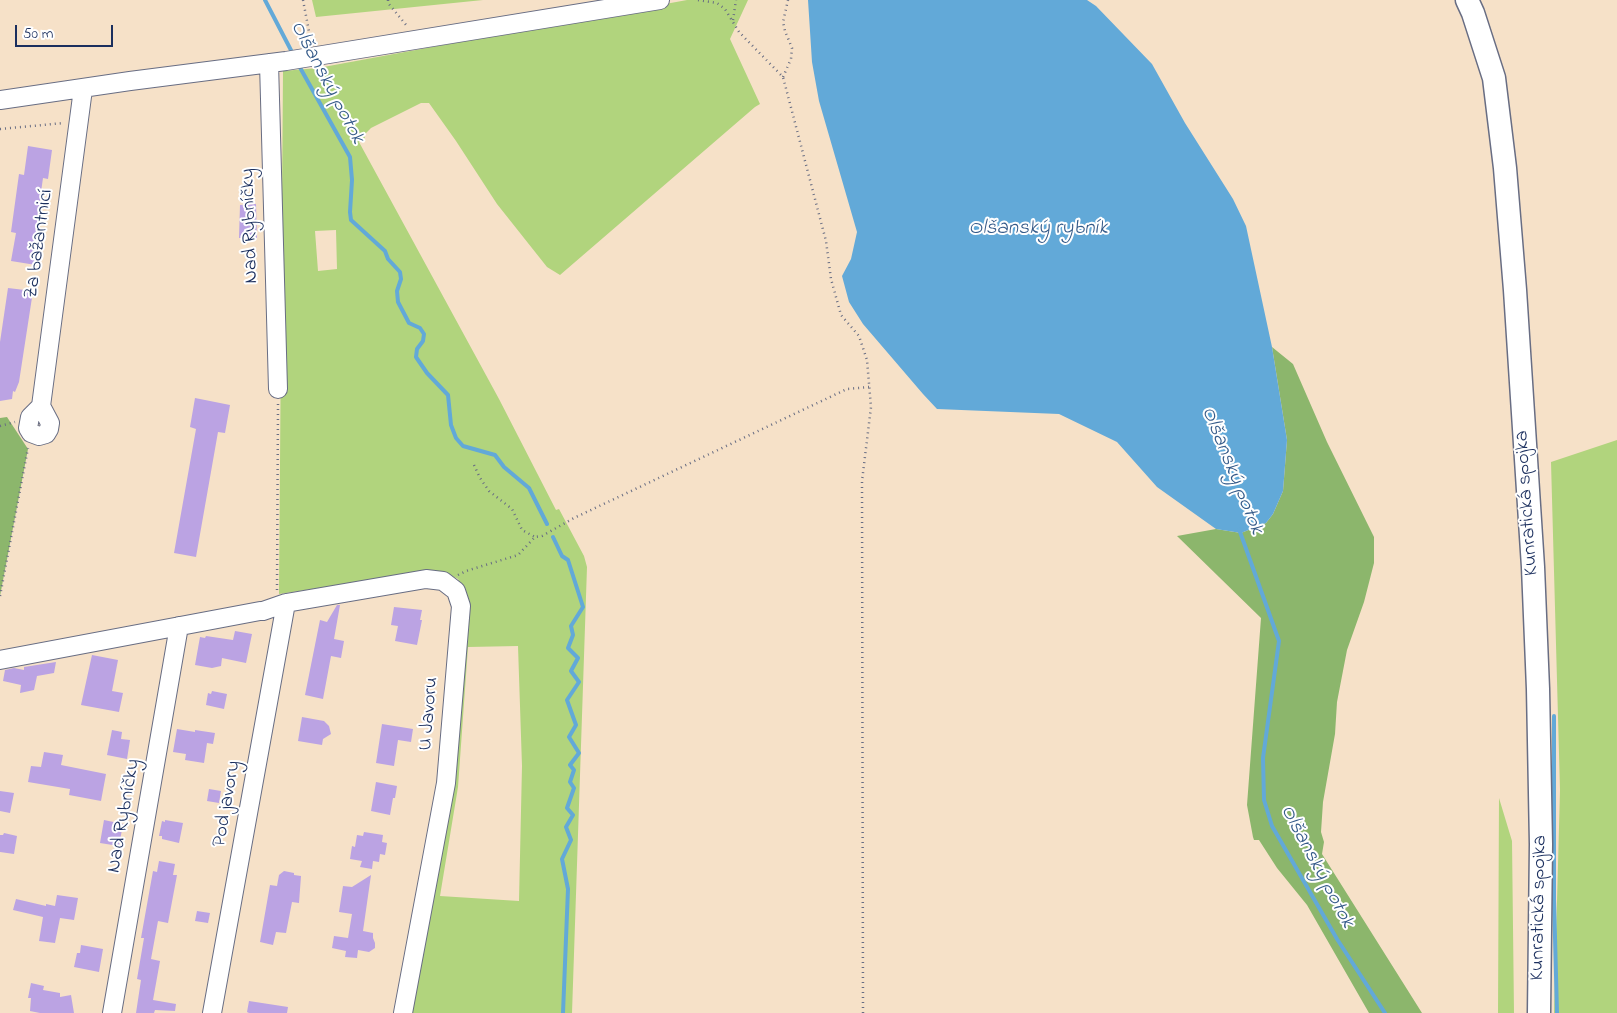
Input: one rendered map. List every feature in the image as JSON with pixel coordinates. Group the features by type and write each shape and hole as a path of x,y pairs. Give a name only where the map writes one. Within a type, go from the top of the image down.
{"main road":[{"name":"Kunratická spojka","path":"1467,0 1494,78 1505,168 1515,290 1533,567 1538,689 1541,844 1539,1013"}],"street":[{"path":"0,100 292,59 660,0"},
{"name":"Nad Rybníčky","path":"278,389 269,110 292,59"},
{"name":"Za bažantnicí","path":"31,433 39,436 46,434 49,430 50,423 41,406 83,89"},
{"path":"0,660 426,579 443,581 448,584"},
{"name":"U Javoru","path":"403,1013 446,783 461,606 456,591 448,584"},
{"name":"Pod javory","path":"212,1013 271,608"},
{"name":"Nad Rybníčky","path":"112,1013 179,626"}],"path":[{"path":"292,59 303,0"},
{"path":"388,0 388,3 409,28 411,40"},
{"path":"698,0 717,3 725,9 739,32 783,77 826,241 831,279 841,315 859,336 867,360 871,407 862,481 863,1013"},
{"path":"733,20 736,0"},
{"path":"783,77 791,59 792,48 784,31 783,22 788,0"},
{"path":"0,129 18,126 78,123"},
{"path":"474,465 489,491 512,510 522,530 535,536 547,533 574,518 847,390 869,387"},
{"path":"271,608 278,389"},
{"path":"0,596 31,433"},
{"path":"448,584 466,571 518,555 530,544 535,536"}],"green space":[{"path":"312,0 483,0 316,17"},
{"path":"687,0 748,0 730,39 760,104 560,275 547,267 497,204 429,103 421,103 371,128 364,135 365,138 359,142 499,399 556,510 559,509 584,556 587,567 572,1013 412,1013 454,783 469,601 458,579 442,571 279,594 283,71 318,68","holes":["336,230 337,269 318,271 315,231","518,646 522,766 519,901 440,896 458,787 468,647"]},
{"path":"1272,347 1293,364 1327,442 1374,537 1374,563 1364,602 1347,650 1337,702 1335,734 1323,802 1321,832 1324,842 1322,854 1422,1013 1369,1013 1307,905 1277,868 1259,840 1254,840 1247,805 1261,618 1177,536 1216,529 1241,533 1266,523 1273,514 1283,491 1287,440"},
{"path":"7,417 28,449 0,596 0,418"},
{"path":"1617,440 1617,1013 1554,1013 1560,790 1551,462"},
{"path":"1499,798 1512,841 1514,1013 1498,1013"}],"water":[{"name":"Olšanský rybník","path":"808,0 1087,0 1096,6 1152,64 1185,123 1233,199 1246,226 1272,347 1287,440 1283,491 1273,514 1266,523 1241,533 1216,529 1157,487 1117,442 1059,414 937,409 923,394 863,324 849,302 842,276 851,259 857,232 819,101 812,62"}],"building":[{"path":"28,146 52,150 48,179 43,178 41,192 36,235 40,235 36,265 11,261 16,233 11,232 19,174 24,175"},
{"path":"256,204 257,238 239,238 240,205"},
{"path":"8,288 33,291 19,382 15,392 13,391 12,399 0,401 0,342"},
{"path":"195,398 230,405 225,433 218,432 196,557 174,553 196,429 190,427"},
{"path":"337,605 340,605 334,639 344,641 341,658 331,656 323,699 305,695 320,620 327,622"},
{"path":"394,607 422,610 417,645 395,641 398,626 391,625"},
{"path":"235,631 252,634 246,663 222,658 221,666 212,668 195,665 200,637 205,638 206,636 233,640"},
{"path":"92,655 118,660 112,691 123,693 119,712 81,705"},
{"path":"56,662 54,673 37,676 34,690 20,693 21,685 3,681 5,670 14,668 24,670 24,667"},
{"path":"212,691 227,694 224,709 206,705 208,693 211,694"},
{"path":"302,717 324,721 329,726 331,734 323,739 322,745 298,741"},
{"path":"382,724 413,729 411,742 398,740 394,766 376,763"},
{"path":"177,729 215,733 213,744 207,743 204,763 185,760 186,754 173,752"},
{"path":"112,730 122,732 121,739 130,740 127,759 107,755"},
{"path":"44,752 63,755 61,765 106,774 101,801 69,795 70,789 28,782 31,766 41,767"},
{"path":"376,782 397,786 390,815 371,811"},
{"path":"209,789 221,791 219,803 207,801"},
{"path":"0,791 14,793 10,813 0,811"},
{"path":"104,820 123,824 119,846 100,843"},
{"path":"165,820 183,823 179,843 162,839 162,836 159,836 162,821 165,822"},
{"path":"364,832 383,835 382,842 387,843 385,855 380,854 379,862 373,861 372,869 360,867 362,861 350,859 352,846 355,847 357,835 363,836"},
{"path":"4,833 17,836 14,854 0,852 0,835"},
{"path":"159,861 175,864 173,875 177,875 168,923 158,921 151,959 160,961 153,1000 176,1004 175,1011 155,1010 154,1013 136,1013 141,980 137,979 144,938 141,938 153,871 157,872"},
{"path":"284,871 301,876 299,903 292,902 286,933 276,932 273,945 260,942 270,885 277,886 279,875"},
{"path":"371,875 363,931 373,933 375,948 369,952 358,950 357,958 345,957 346,951 332,948 334,936 348,938 352,914 339,912 343,886 352,887"},
{"path":"57,895 78,898 74,920 60,918 55,943 39,941 43,917 13,910 16,899 46,906 46,904 55,906"},
{"path":"197,911 210,913 208,923 195,921"},
{"path":"81,945 103,949 99,972 74,967"},
{"path":"31,983 44,986 43,990 60,993 60,997 71,995 74,1013 40,1013 30,1011 31,998 28,998"},
{"path":"249,1001 288,1007 287,1013 249,1013 247,1012"}],"waterway":[{"name":"Olšanský potok","path":"265,0 294,56"},
{"name":"Olšanský potok","path":"298,64 350,157 352,180 351,220 385,251 388,259 400,272 401,279 397,291 398,302 409,323 420,328 424,334 423,341 417,349 416,357 427,373 448,395 451,425 456,438 463,446 495,455 504,467 529,488 547,524"},
{"name":"Olšanský potok","path":"1239,529 1279,641 1263,758 1264,800 1272,826 1337,939 1385,1013"},
{"path":"553,537 562,556 568,560 583,607 571,626 573,635 568,648 578,658 571,671 579,682 567,700 576,725 569,737 579,753 570,765 574,770 570,782 574,788 567,808 573,815 566,827 571,840 562,859 568,889 563,1013"},
{"path":"1554,716 1554,899 1557,1013"}]}
